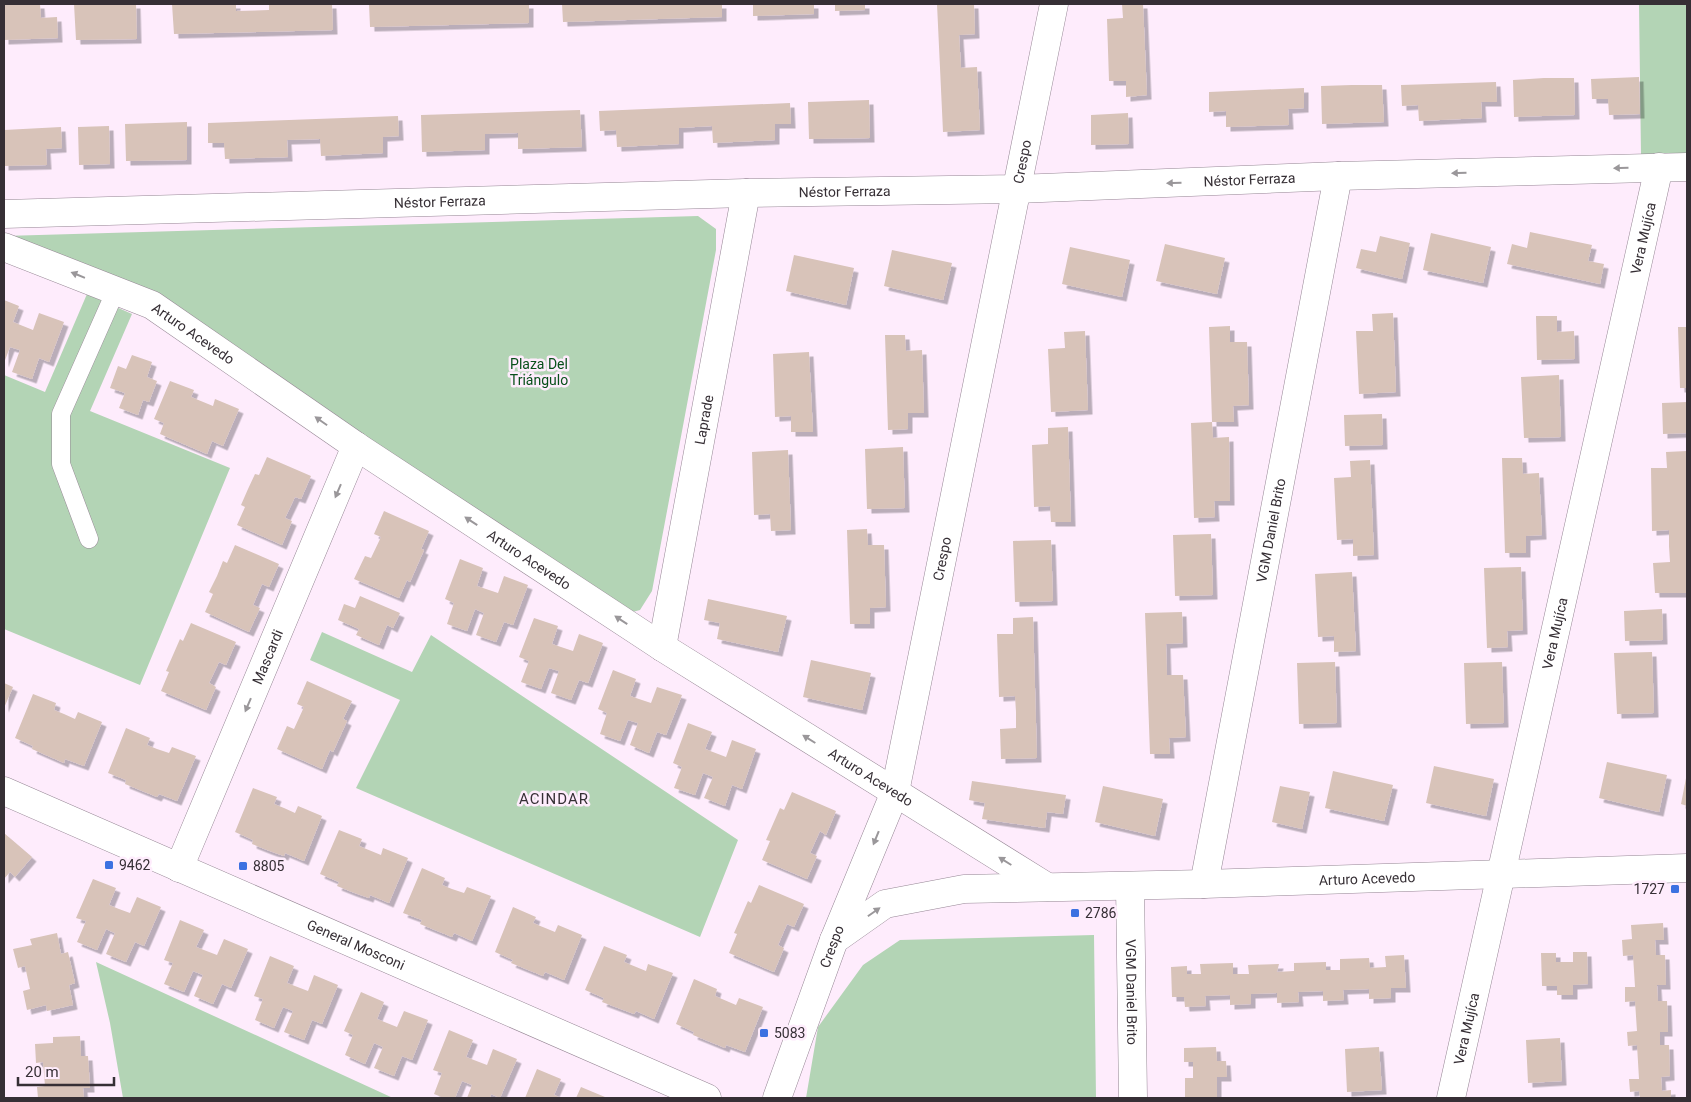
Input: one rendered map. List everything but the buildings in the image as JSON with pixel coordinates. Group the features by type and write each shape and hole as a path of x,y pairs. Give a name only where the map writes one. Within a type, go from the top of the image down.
{"street":[{"name":"Crespo","path":"777,1098 834,940 895,792 1054,4"},
{"name":"Vera Mujíca","path":"1451,1098 1659,167"},
{"name":"Néstor Ferraza","path":"4,214 746,193 1017,189 1338,176 1687,167"},
{"name":"VGM Daniel Brito","path":"1204,884 1338,176"},
{"name":"Laprade","path":"662,647 746,193"},
{"name":"Arturo Acevedo","path":"4,247 152,305 356,446 662,647 1047,887"},
{"name":"Mascardi","path":"179,868 356,446"},
{"name":"General Mosconi","path":"4,791 706,1098"},
{"name":"Arturo Acevedo","path":"834,940 885,904 964,889 1204,884 1687,868"},
{"name":"VGM Daniel Brito","path":"1130,886 1133,1098"}],"lane":[{"path":"89,539 61,464 61,414 116,290"}],"green space":[{"path":"1639,4 1687,4 1687,154 1641,155"},
{"name":"Plaza Del Triángulo","path":"698,216 716,229 716,250 652,591 640,610 625,614 361,433 4,236"},
{"path":"87,294 132,314 90,411 230,468 140,685 4,629 4,375 45,392"},
{"path":"322,632 412,672 431,635 738,840 700,937 356,788 400,700 310,660"},
{"path":"1094,935 1096,1098 806,1098 818,1027 863,965 900,940"},
{"path":"96,962 393,1098 123,1098 110,1023"}],"place":[{"name":"9462","path":"109,865"},
{"name":"8805","path":"243,866"},
{"name":"1727","path":"1675,889"},
{"name":"2786","path":"1075,913"},
{"name":"5083","path":"764,1033"}],"district":[{"name":"ACINDAR","path":"554,799"}]}
